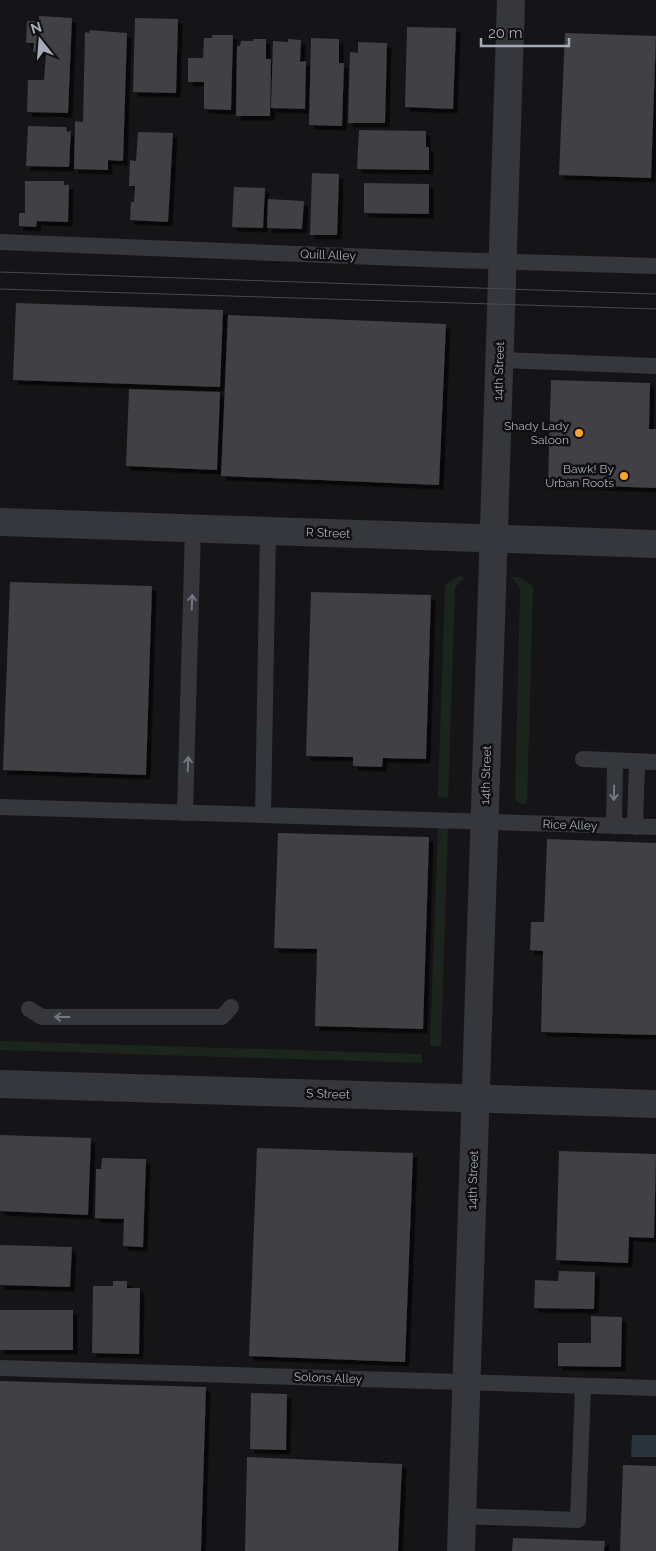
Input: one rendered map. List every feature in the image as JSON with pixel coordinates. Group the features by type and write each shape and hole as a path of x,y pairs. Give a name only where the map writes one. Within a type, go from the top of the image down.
{"street":[{"name":"14th Street","path":"461,1551 511,0"},
{"name":"R Street","path":"0,522 656,544"},
{"name":"S Street","path":"0,1084 656,1104"}],"lane":[{"name":"Quill Alley","path":"0,242 503,262 656,266"},
{"path":"500,360 656,366"},
{"path":"186,813 194,528"},
{"path":"263,814 268,531"},
{"path":"583,759 656,762"},
{"path":"614,826 615,760"},
{"path":"635,827 637,762"},
{"name":"Rice Alley","path":"0,807 656,827"},
{"path":"29,1009 42,1017 222,1017 230,1007"},
{"name":"Solons Alley","path":"0,1368 656,1388"},
{"path":"462,1516 578,1520 583,1386"}],"shaded area":[{"path":"459,576 466,577 455,588 448,798 438,797 445,585"},
{"path":"511,577 519,577 533,586 527,804 518,803 515,798 520,591 519,586"},
{"path":"438,828 448,828 441,1046 430,1046"},
{"path":"0,1041 422,1054 422,1063 0,1050"},
{"path":"632,1435 656,1435 656,1457 631,1457"}],"building":[{"path":"39,16 72,18 68,113 27,112 28,80 44,80 46,53 33,52 34,43 26,43 27,21 39,21"},
{"path":"135,18 178,19 176,93 133,92"},
{"path":"407,27 456,28 453,109 405,107"},
{"path":"90,30 127,33 123,161 108,160 108,170 74,169 75,121 83,122 85,32 89,33"},
{"path":"565,33 656,36 651,178 559,175"},
{"path":"212,35 233,35 231,110 204,109 204,82 188,82 188,58 203,58 204,38 212,38"},
{"path":"311,38 339,39 339,63 344,63 342,126 309,125"},
{"path":"253,39 266,39 266,59 271,59 270,116 236,116 237,46 240,46 241,41 253,41"},
{"path":"288,39 301,40 300,62 306,61 305,109 271,108 273,41 288,42"},
{"path":"358,42 387,43 385,123 348,123 350,52 358,53"},
{"path":"28,126 66,127 67,132 71,131 69,167 26,166"},
{"path":"359,130 426,131 426,147 429,147 429,170 357,169"},
{"path":"138,132 173,133 168,222 130,220 131,202 134,202 135,186 129,186 130,160 136,161"},
{"path":"312,173 339,174 337,235 310,235"},
{"path":"25,181 64,181 64,185 69,185 68,222 37,221 36,227 19,226 19,213 25,213"},
{"path":"364,183 429,184 429,214 364,213"},
{"path":"234,187 265,188 263,228 232,227"},
{"path":"268,199 304,201 302,229 267,228"},
{"path":"16,303 223,310 220,387 13,380"},
{"path":"228,315 446,324 439,485 221,476"},
{"path":"551,380 650,383 649,429 656,429 656,488 548,484"},
{"path":"129,389 220,392 217,470 126,466"},
{"path":"10,582 152,586 146,775 3,770"},
{"path":"311,592 431,595 426,759 383,758 382,767 353,766 353,757 306,756"},
{"path":"278,833 429,837 423,1029 315,1026 317,949 274,948"},
{"path":"547,839 656,843 656,1035 541,1032 543,951 530,950 531,922 544,922"},
{"path":"0,1135 91,1138 88,1215 0,1211"},
{"path":"257,1148 413,1153 405,1362 249,1356"},
{"path":"559,1151 656,1154 654,1238 629,1237 628,1263 556,1260"},
{"path":"102,1158 146,1159 143,1247 123,1246 124,1219 95,1218 96,1169 101,1169"},
{"path":"0,1245 72,1247 70,1287 0,1285"},
{"path":"559,1271 595,1272 594,1309 534,1308 535,1280 558,1281"},
{"path":"113,1281 127,1281 127,1288 140,1288 139,1354 92,1353 93,1286 113,1286"},
{"path":"0,1310 73,1310 73,1350 0,1350"},
{"path":"591,1316 622,1317 621,1367 558,1366 558,1343 591,1343"},
{"path":"0,1381 206,1387 201,1551 0,1551"},
{"path":"251,1393 287,1394 286,1450 250,1449"},
{"path":"247,1457 402,1464 398,1551 245,1551"},
{"path":"623,1465 656,1466 656,1551 620,1551"},
{"path":"513,1538 605,1541 604,1551 512,1551"}],"tram line":[{"path":"0,272 656,294"},
{"path":"0,289 656,309"}],"place":[{"name":"Shady Lady Saloon","path":"579,433"},
{"name":"Bawk! By Urban Roots","path":"624,476"}]}
